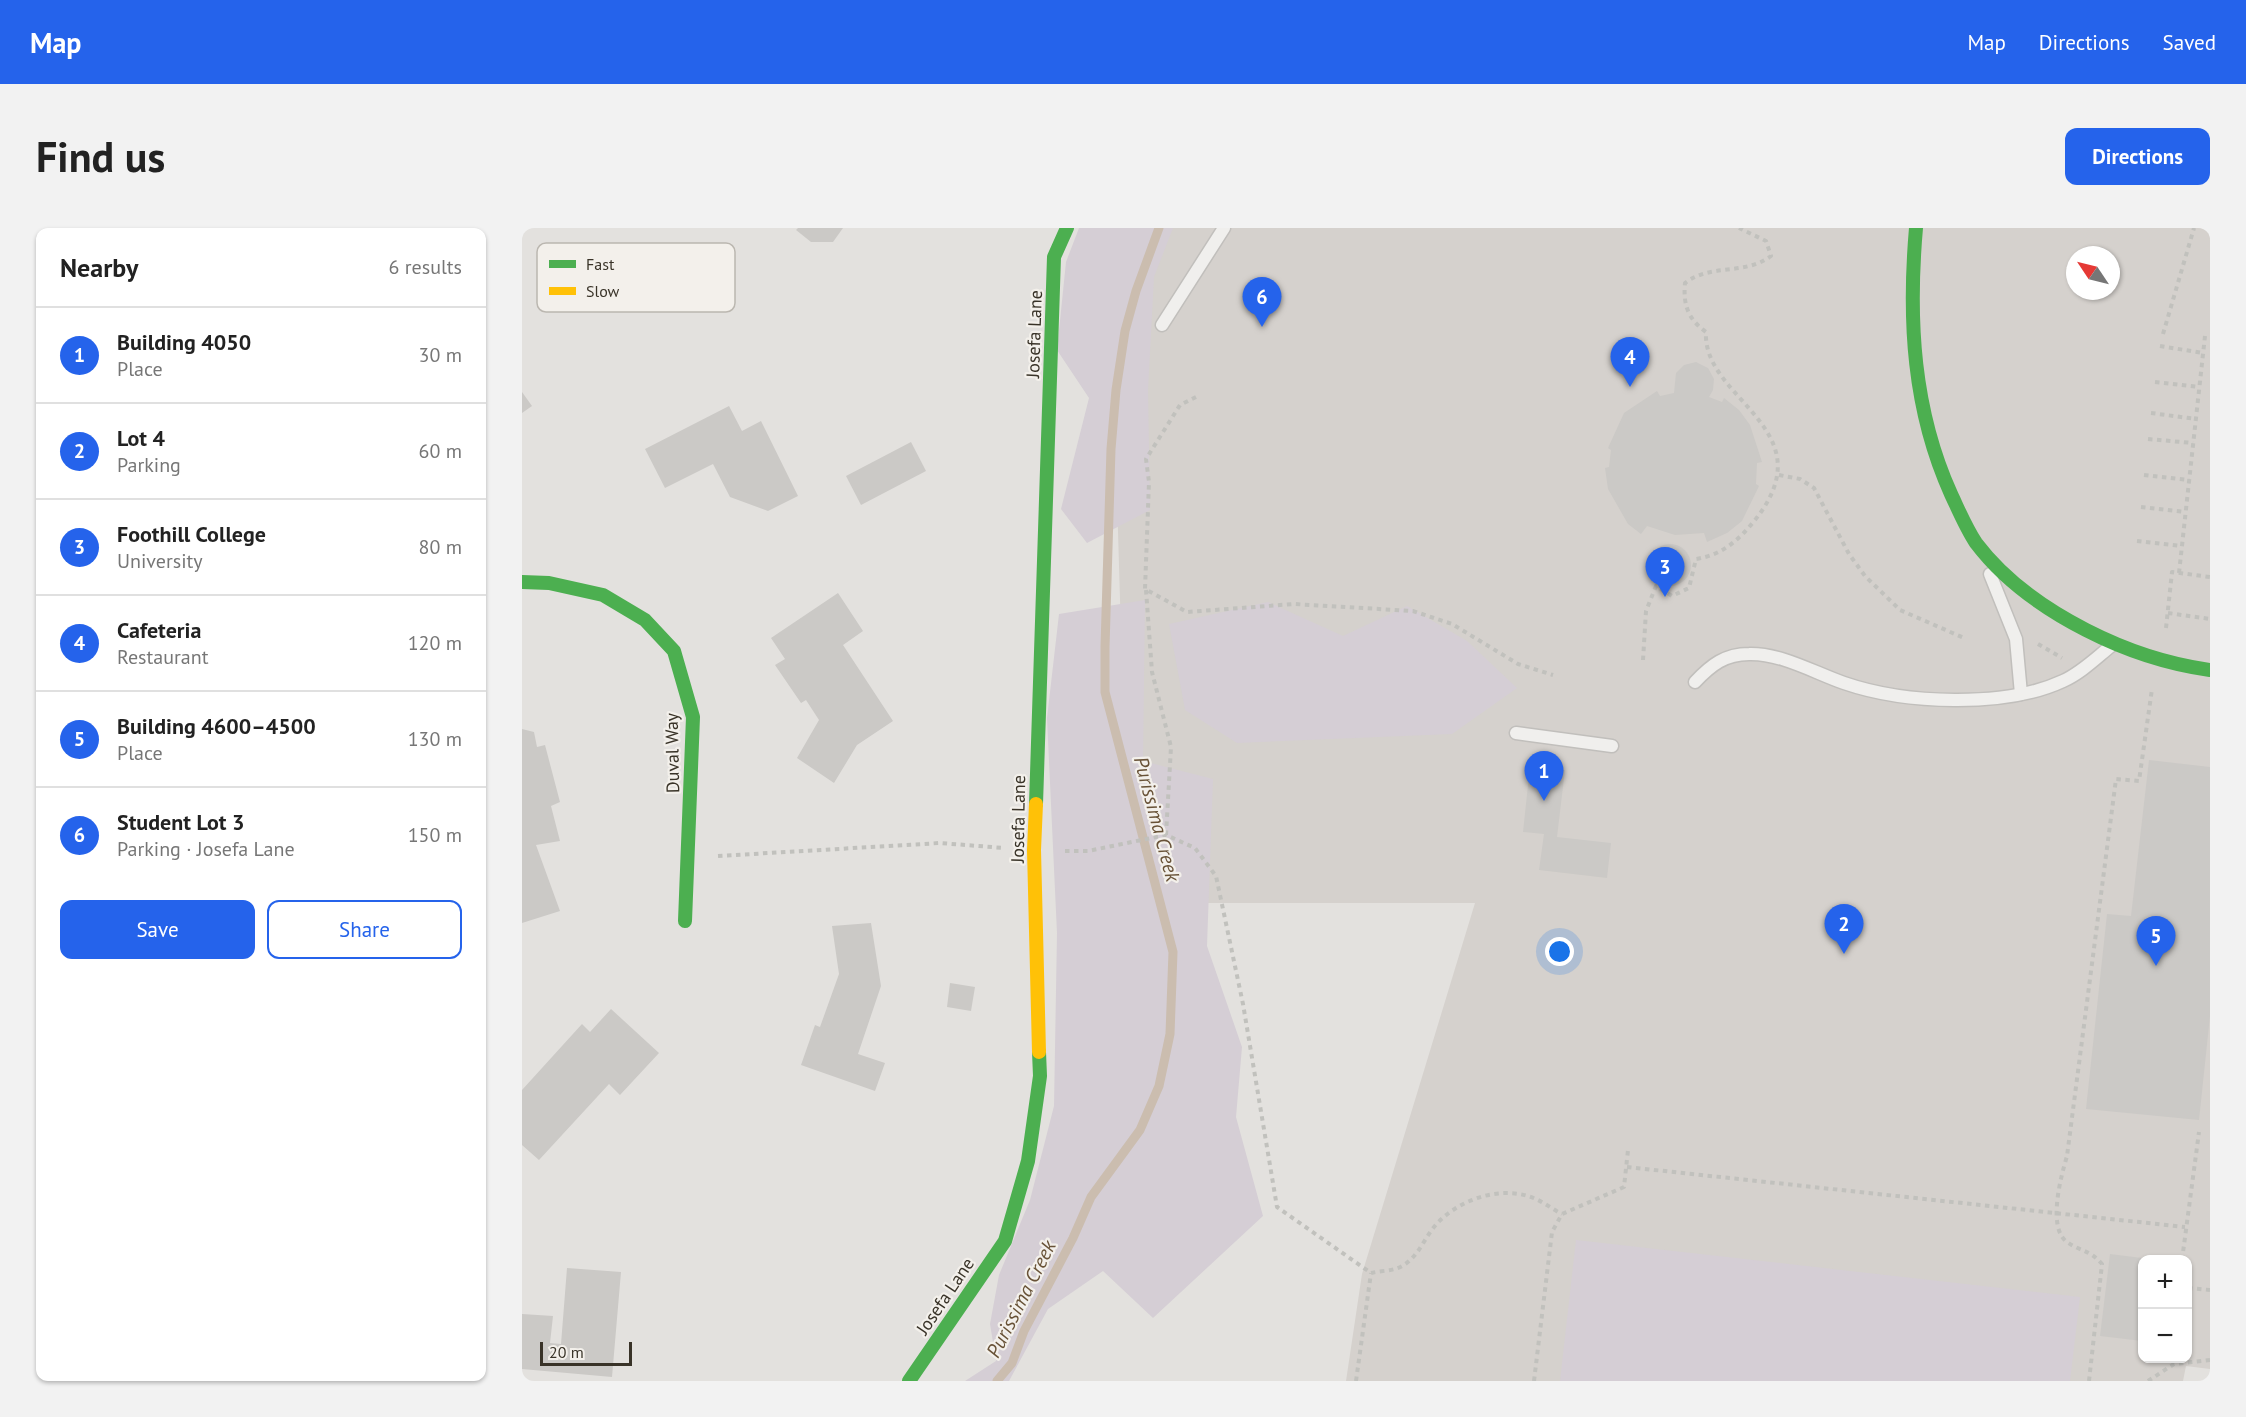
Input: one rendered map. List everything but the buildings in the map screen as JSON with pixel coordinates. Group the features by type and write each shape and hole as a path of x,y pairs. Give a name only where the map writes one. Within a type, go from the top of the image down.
{"street":[{"name":"Josefa Lane","path":"909,1381 1005,1240 1028,1161 1040,1076 1034,850 1054,257 1066,228"},
{"path":"1916,228 1910,277 1918,393 1946,486 1977,545 2025,593 2069,622 2114,644 2158,661 2210,670"},
{"name":"Duval Way","path":"522,582 549,583 603,595 645,620 674,651 693,717 685,921"}],"lane":[{"path":"1162,325 1224,228"},
{"path":"1977,545 2011,620 2016,639 2021,694"},
{"path":"1695,682 1710,666 1728,656 1767,655 1847,684 1905,697 1970,700 2021,694 2066,680 2114,644"},
{"path":"1516,733 1612,746"}],"path":[{"path":"1643,660 1646,611 1656,585 1672,596 1689,588 1696,559 1710,557 1739,540 1774,491 1779,475 1773,448 1759,417 1723,375 1705,345 1706,332 1695,324 1687,312 1684,297 1684,283 1696,274 1757,266 1771,256 1766,241 1738,228"},
{"path":"2163,334 2194,228"},
{"path":"2179,573 2205,336"},
{"path":"2160,346 2203,353"},
{"path":"2155,381 2199,387"},
{"path":"1166,835 1171,747 1152,672 1145,589 1149,482 1146,459 1180,405 1196,397"},
{"path":"2151,413 2196,418"},
{"path":"2148,439 2193,443"},
{"path":"1779,475 1800,479 1814,488 1849,554 1865,576 1899,610 1964,638"},
{"path":"2144,475 2189,480"},
{"path":"2141,507 2185,512"},
{"path":"2137,541 2181,546"},
{"path":"2166,632 2172,572 2210,578"},
{"path":"1145,589 1187,612 1294,604 1413,611 1452,624 1518,664 1553,675"},
{"path":"2168,613 2210,619"},
{"path":"2032,640 2064,659"},
{"path":"2089,1381 2102,1264 2093,1253 2066,1242 2059,1232 2057,1213 2062,1173 2067,1156 2116,779 2139,781 2152,692"},
{"path":"689,857 940,843 1034,850 1088,851 1166,835 1195,848 1216,876 1243,1004 1277,1207 1371,1273 1398,1268 1417,1255 1435,1226 1466,1202 1494,1194 1520,1195 1537,1199 1562,1214"},
{"path":"2182,1255 2199,1132"},
{"path":"1534,1381 1552,1232 1562,1214 1624,1187 1628,1149"},
{"path":"1627,1167 2185,1227"},
{"path":"1356,1381 1371,1273"},
{"path":"2192,1288 2210,1290"},
{"path":"2148,1381 2174,1364 2210,1360"}],"shaded area":[{"path":"1079,228 1173,228 1154,277 1148,390 1150,510 1087,543 1061,509 1089,398 1057,350 1066,262"},
{"path":"1119,228 2210,228 2210,1369 2186,1366 2183,1381 1346,1381 1362,1274 1475,903 1129,903 1110,261"},
{"path":"1145,600 1143,761 1213,779 1207,946 1242,1047 1236,1117 1263,1216 1153,1318 1103,1271 1048,1309 1009,1381 965,1381 996,1361 990,1324 999,1275 1030,1200 1054,1106 1057,933 1047,718 1059,614"},
{"path":"1268,602 1343,636 1407,606 1467,641 1517,688 1452,734 1237,743 1185,710 1169,624"},
{"path":"1576,1240 2080,1297 2070,1381 1560,1381"}],"waterway":[{"name":"Purissima Creek","path":"997,1381 1012,1363 1024,1331 1073,1238 1091,1197 1140,1130 1159,1086 1170,1034 1173,952 1105,692 1111,449 1116,390 1125,331 1136,291 1159,228"}],"traffic: fast":[{"path":"1036,804 1054,257 1067,228"},
{"path":"1916,228 1913,297 1916,364 1921,397 1938,462 1951,494 1976,543 2012,581 2071,622 2116,644 2146,655 2210,670"},
{"path":"522,582 549,583 603,595 645,620 674,651 693,717 685,921"},
{"path":"909,1381 1005,1241 1028,1161 1040,1076 1039,1052"}],"traffic: slow":[{"path":"1036,804 1034,850 1039,1052"}],"place":[{"name":"Student Lot 3","path":"1262,327"},
{"name":"Cafeteria","path":"1630,387"},
{"name":"Foothill College","path":"1665,597"},
{"name":"Building 4050","path":"1544,801"},
{"name":"Lot 4","path":"1844,954"},
{"name":"Building 4600–4500","path":"2156,966"}]}
